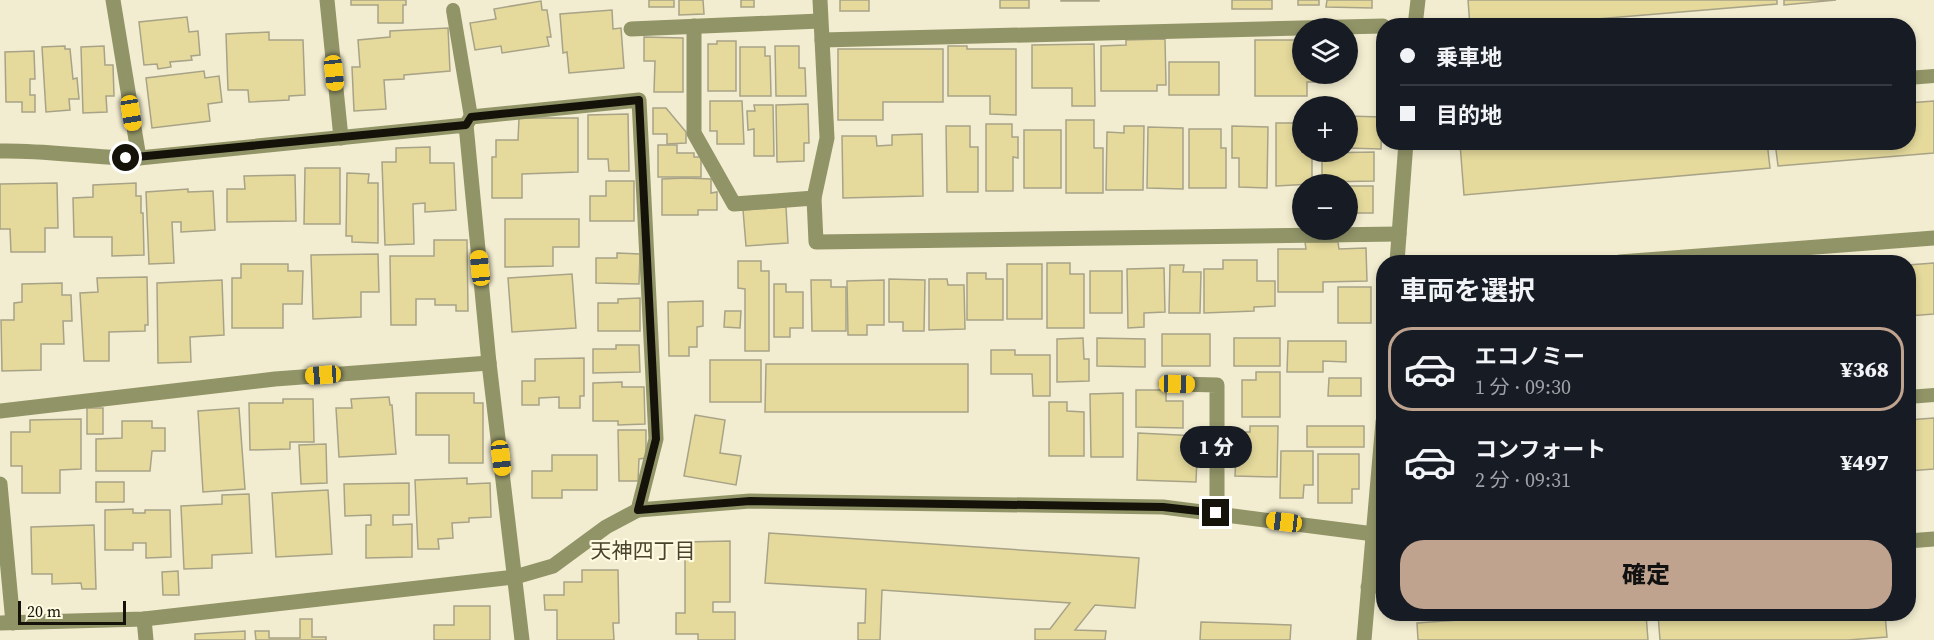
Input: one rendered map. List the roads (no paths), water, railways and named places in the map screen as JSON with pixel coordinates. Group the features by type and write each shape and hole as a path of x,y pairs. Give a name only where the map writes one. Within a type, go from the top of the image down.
{"street":[{"path":"113,0 139,158"},
{"path":"327,0 341,138"},
{"path":"820,0 827,138 814,198 816,242 1399,234"},
{"path":"1416,18 1418,0"},
{"path":"631,29 820,21"},
{"path":"694,26 694,133 734,204 814,198"},
{"path":"822,40 1376,26"},
{"path":"0,151 29,150 113,158 139,158 341,138 639,100 656,439 638,510"},
{"path":"468,121 489,363 522,640"},
{"path":"1398,255 1405,150"},
{"path":"1712,255 1934,238"},
{"path":"0,411 275,379 489,363"},
{"path":"1177,384 1216,385 1216,513"},
{"path":"0,484 7,623 144,619 515,576 553,566 606,527 638,510 750,501 1163,507 1374,534"},
{"path":"1364,640 1376,586 1374,534 1376,510"},
{"path":"1916,540 1934,539"},
{"path":"144,619 146,640"}],"lane":[{"path":"453,10 468,121"},
{"path":"1916,77 1934,76"},
{"path":"1916,396 1934,395"}],"district":[{"name":"天神四丁目","path":"643,551"}]}
